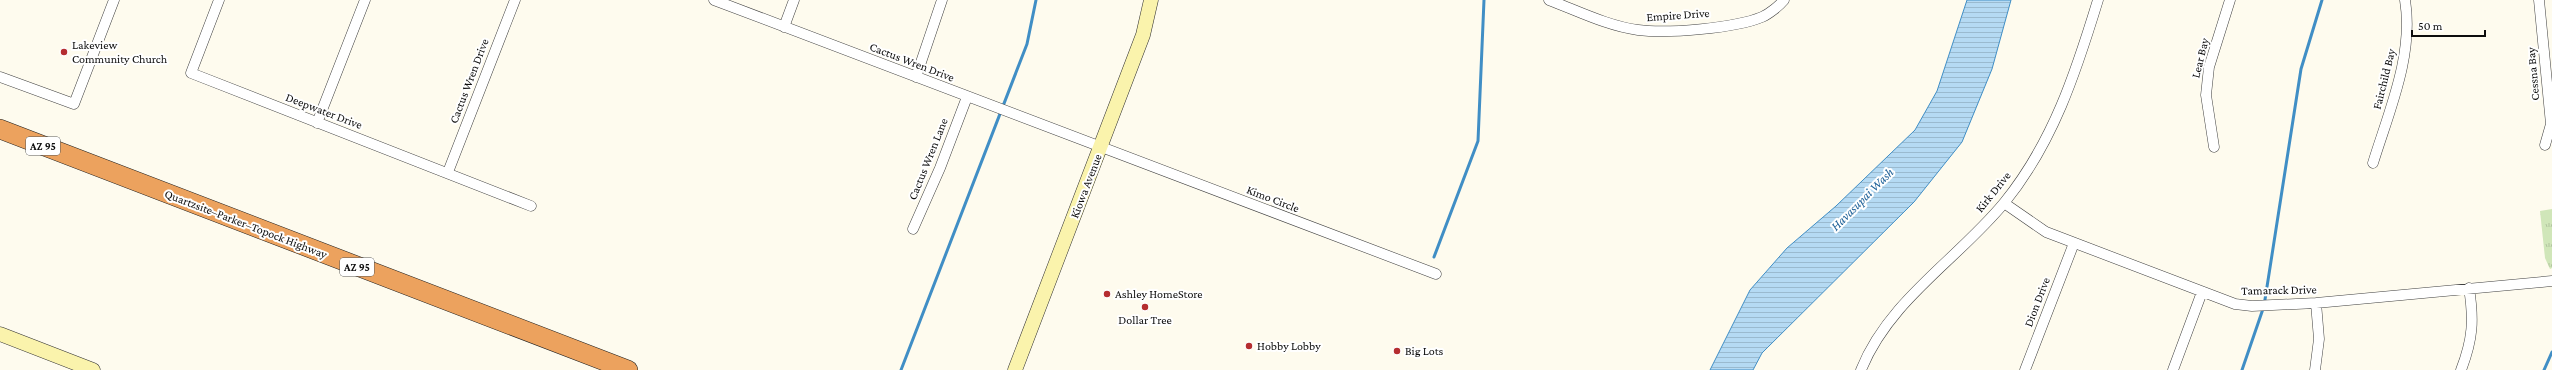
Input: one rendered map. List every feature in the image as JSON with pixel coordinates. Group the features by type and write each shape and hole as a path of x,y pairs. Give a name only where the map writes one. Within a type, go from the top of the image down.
{"highway":[{"name":"Quartzsite–Parker–Topock Highway","path":"0,129 628,370"}],"street":[{"path":"0,77 74,104 114,0"},
{"name":"Deepwater Drive","path":"219,0 191,74 448,172 530,206"},
{"path":"317,123 365,0"},
{"name":"Cactus Wren Drive","path":"448,172 515,0"},
{"name":"Cactus Wren Drive","path":"714,0 1101,148"},
{"path":"784,27 794,0"},
{"path":"916,77 942,0"},
{"name":"Kiowa Avenue","path":"1015,370 1143,35 1151,0"},
{"name":"Empire Drive","path":"1549,0 1607,22 1638,30 1665,31 1738,23 1763,16 1784,0"},
{"name":"Kirk Drive","path":"1861,370 1867,355 1889,321 2004,202 2033,162 2051,130 2075,76 2098,0"},
{"name":"Lear Bay","path":"2214,148 2206,95 2209,67 2230,0"},
{"name":"Fairchild Bay","path":"2373,163 2400,74 2406,42 2405,0"},
{"name":"Cessna Bay","path":"2539,0 2551,124 2545,145"},
{"name":"Cactus Wren Lane","path":"913,230 940,168 967,97"},
{"name":"Kimo Circle","path":"1101,148 1436,274"},
{"name":"Tamarack Drive","path":"2004,202 2046,232 2235,304 2252,306 2316,304 2552,281"},
{"name":"Dion Drive","path":"2025,370 2074,243"},
{"path":"2461,370 2471,345 2473,319 2469,288"},
{"path":"2173,370 2202,292"},
{"path":"2315,370 2319,339 2316,304"},
{"path":"0,334 93,370"}],"green space":[{"path":"2552,209 2552,268 2550,269 2545,258 2540,211"}],"water":[{"name":"Havasupai Wash","path":"1967,0 2011,0 1992,69 1962,142 1914,202 1762,353 1753,370 1710,370 1750,290 1787,248 1836,206 1915,130 1937,91"}],"waterway":[{"path":"901,370 1027,44 1036,0"},
{"path":"1434,257 1478,141 1484,0"},
{"path":"2242,370 2264,306 2301,69 2322,0"},
{"path":"2544,370 2552,352"}],"place":[{"name":"Lakeview Community Church","path":"64,52"},
{"name":"Ashley HomeStore","path":"1107,294"},
{"name":"Dollar Tree","path":"1145,307"},
{"name":"Hobby Lobby","path":"1249,346"},
{"name":"Big Lots","path":"1397,351"}]}
